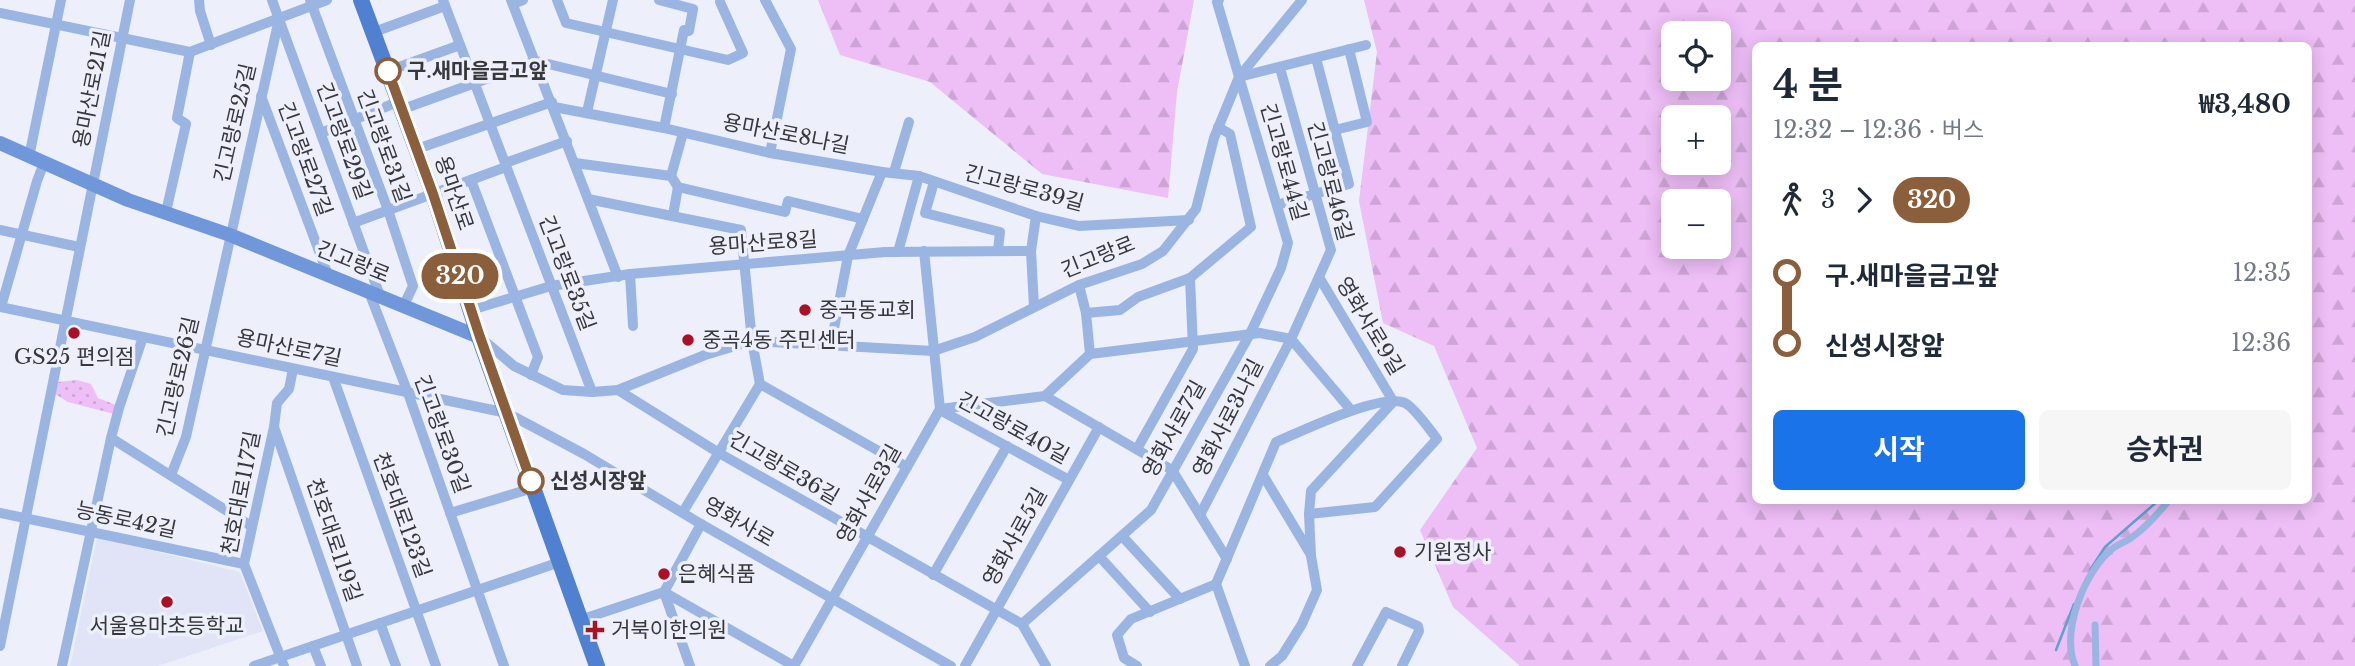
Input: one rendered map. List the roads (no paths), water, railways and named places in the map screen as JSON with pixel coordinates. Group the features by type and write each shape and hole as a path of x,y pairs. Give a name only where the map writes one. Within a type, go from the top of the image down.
{"main road":[{"name":"용마산로","path":"361,0 433,194 480,337 597,666"},
{"name":"긴고랑로","path":"0,143 93,186 230,235 480,337"}],"street":[{"path":"29,157 61,0"},
{"name":"용마산로21길","path":"0,646 130,0"},
{"path":"199,0 211,45"},
{"name":"긴고랑로29길","path":"272,0 353,223 374,294"},
{"path":"0,13 190,52 278,19 311,3 327,0"},
{"path":"557,0 566,23 728,60 743,53 720,2"},
{"path":"587,112 613,0"},
{"path":"660,0 693,9 689,31 684,30 664,128"},
{"path":"765,0 790,49 770,153"},
{"name":"긴고랑로44길","path":"1219,0 1217,2 1288,243 1281,268 1250,334"},
{"name":"긴고랑로","path":"480,337 514,366 531,375 563,390 592,392 618,390 705,355 752,341 933,351 975,337 1079,285 1142,264 1163,251 1196,209 1218,127 1239,77 1302,0"},
{"path":"516,1 618,277"},
{"name":"긴고랑로31길","path":"311,3 388,210 413,286 404,305"},
{"path":"374,32 444,3"},
{"name":"긴고랑로35길","path":"444,3 592,392"},
{"name":"긴고랑로25길","path":"230,235 278,19"},
{"path":"388,71 460,45"},
{"path":"1239,77 1366,45"},
{"path":"1335,130 1367,122 1349,49"},
{"path":"166,212 186,124 177,118 190,52"},
{"path":"1277,205 1349,184 1316,58"},
{"path":"321,133 401,105 475,85 536,61 673,94"},
{"name":"긴고랑로46길","path":"1280,68 1331,250 1291,339"},
{"name":"긴고랑로27길","path":"261,96 328,275"},
{"path":"417,149 553,104"},
{"name":"용마산로8나길","path":"553,104 770,153 882,172"},
{"path":"894,172 909,122"},
{"path":"1086,313 1120,310 1138,297 1190,278 1251,227 1230,134 1218,127"},
{"path":"673,215 678,187 671,176 683,133"},
{"path":"353,223 567,141"},
{"path":"0,307 44,163"},
{"path":"575,163 671,176"},
{"path":"831,344 848,256 882,172"},
{"name":"긴고랑로39길","path":"882,172 919,176 1036,216 1079,226 1189,220"},
{"path":"898,252 919,176"},
{"path":"471,180 538,357 531,375"},
{"name":"긴고랑로39길","path":"934,182 925,214 1000,232 998,250"},
{"path":"678,187 785,212 788,201 863,219"},
{"path":"588,199 741,230 752,341 760,384 683,512"},
{"path":"1034,307 1031,251 1036,216"},
{"path":"0,230 79,247"},
{"name":"긴고랑로26길","path":"171,475 186,437 230,235"},
{"path":"924,251 940,409 1045,396 1090,354 1260,333 1291,339 1351,410"},
{"name":"용마산로8길","path":"471,310 551,286 630,274 898,252 1031,251"},
{"path":"630,274 633,326"},
{"name":"영화사로9길","path":"1216,584 1276,442 1351,410 1393,401 1319,277"},
{"path":"1137,449 1193,349 1190,278"},
{"path":"1079,285 1086,313 1090,354"},
{"name":"긴고랑로30길","path":"374,294 504,666"},
{"name":"용마산로7길","path":"0,307 507,413"},
{"name":"영화사로7길","path":"1021,624 1151,510 1250,334"},
{"path":"62,666 111,438 143,337"},
{"name":"영화사로3나길","path":"1200,515 1291,339"},
{"name":"천호대로117길","path":"282,662 244,564 277,402 289,389 293,369"},
{"name":"천호대로123길","path":"333,377 436,666"},
{"path":"760,384 907,467"},
{"name":"긴고랑로36길","path":"618,390 719,453 1021,624"},
{"path":"1045,396 1172,470 1227,559"},
{"path":"1270,666 1282,656 1302,624 1317,590 1311,556 1309,514 1311,491 1393,401 1405,403 1437,439 1375,507 1309,514"},
{"name":"긴고랑로40길","path":"940,409 1069,480"},
{"name":"영화사로3길","path":"794,666 940,409"},
{"name":"영화사로","path":"507,413 584,454 951,666"},
{"name":"천호대로119길","path":"274,427 357,666"},
{"name":"영화사로5길","path":"965,666 1099,427"},
{"path":"111,438 251,526"},
{"path":"933,575 1007,446"},
{"path":"1263,475 1311,556"},
{"path":"450,513 533,488"},
{"path":"2075,666 2071,656 2073,615 2092,574 2115,546 2129,540 2165,504"},
{"name":"능동로42길","path":"0,513 244,564"},
{"path":"580,620 664,592 701,524"},
{"path":"1122,536 1180,599"},
{"path":"1099,556 1150,612"},
{"path":"254,666 282,662 313,646 560,562"},
{"path":"0,583 13,585"},
{"path":"1137,666 1124,658 1117,635 1131,619 1216,584 1245,666"},
{"path":"664,592 690,666"},
{"path":"664,592 794,666"},
{"path":"1359,665 1386,612 1418,626 1419,631 1402,666"},
{"path":"380,623 396,666"},
{"path":"1021,624 1046,666"},
{"path":"2095,625 2096,666"},
{"path":"313,646 321,666"}],"waterway":[{"path":"2090,570 2105,547 2154,504"},
{"path":"2056,650 2074,604"}],"place":[{"name":"구.새마을금고앞","path":"388,71"},
{"name":"중곡동교회","path":"805,310"},
{"name":"GS25 편의점","path":"74,333"},
{"name":"중곡4동 주민센터","path":"688,340"},
{"name":"신성시장앞","path":"531,481"},
{"name":"기원정사","path":"1400,552"},
{"name":"은혜식품","path":"664,574"},
{"name":"서울용마초등학교","path":"167,602"},
{"name":"거북이한의원","path":"595,630"}]}
